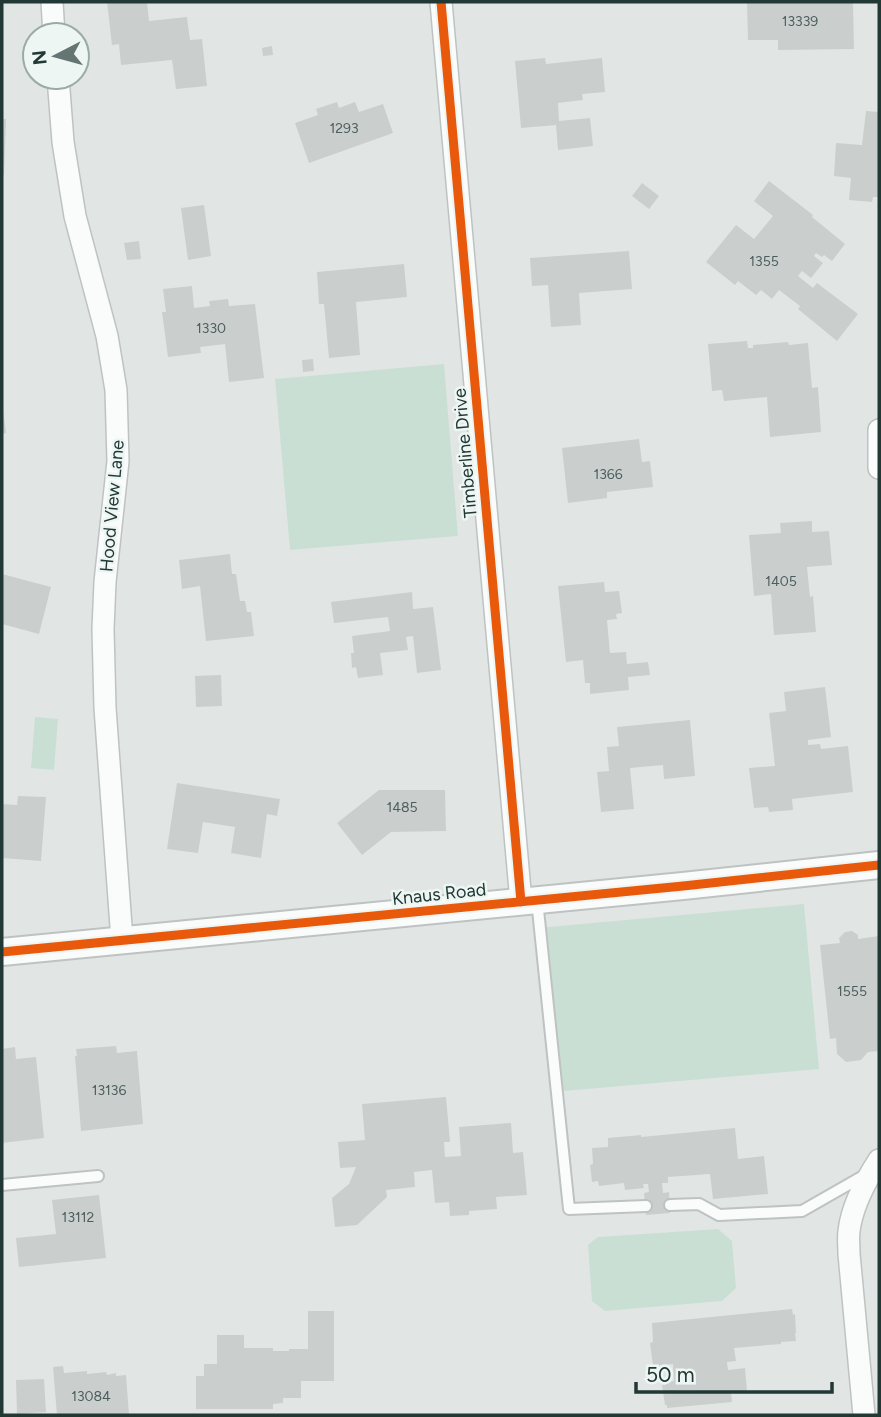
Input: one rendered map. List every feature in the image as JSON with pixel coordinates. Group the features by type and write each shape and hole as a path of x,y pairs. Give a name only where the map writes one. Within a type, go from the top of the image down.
{"street":[{"path":"52,2 53,21"},
{"name":"Timberline Drive","path":"441,2 529,901"},
{"name":"Hood View Lane","path":"59,91 75,216 107,336 116,390 118,461 105,582 103,629 105,708 122,940"},
{"path":"879,430 879,468"},
{"name":"Knaus Road","path":"2,952 879,865"},
{"path":"864,1415 849,1230 856,1206 875,1166"}],"lane":[{"path":"529,901 569,1209 646,1206"},
{"path":"670,1205 699,1204 719,1215 802,1211 875,1166"},
{"path":"2,1185 98,1175"}],"green space":[{"path":"444,364 458,536 290,550 275,379"},
{"path":"35,717 58,719 54,770 31,768"},
{"path":"804,904 819,1069 552,1092 538,928"},
{"path":"718,1229 732,1241 736,1288 722,1301 605,1311 592,1301 588,1245 598,1237"}],"building":[{"path":"107,2 147,2 149,21 187,17 190,40 202,39 207,86 176,89 172,60 121,65 119,44 112,45"},
{"path":"747,2 853,2 854,49 778,50 778,40 748,40"},
{"path":"272,46 273,55 263,56 262,48"},
{"path":"545,58 546,64 602,58 605,92 582,94 583,100 558,103 559,121 590,118 593,146 558,150 556,125 521,128 515,61"},
{"path":"337,102 339,108 355,102 359,112 383,104 393,133 309,163 295,123 318,115 316,109"},
{"path":"866,111 879,112 879,197 873,197 872,202 849,200 851,178 834,176 836,143 862,145"},
{"path":"2,119 6,119 4,175 2,175"},
{"path":"769,181 845,244 832,261 816,253 814,256 823,263 811,278 802,271 798,276 813,288 817,283 858,314 837,341 779,290 772,299 761,290 756,295 738,281 735,285 706,262 736,225 754,239 773,216 754,201"},
{"path":"642,183 659,196 649,209 632,196"},
{"path":"204,205 211,256 188,260 181,208"},
{"path":"139,241 141,259 127,260 124,243"},
{"path":"629,251 632,289 579,293 581,325 551,327 548,285 532,286 530,258"},
{"path":"404,264 407,297 356,302 360,355 329,358 324,304 319,304 317,272"},
{"path":"192,286 194,308 210,306 209,301 228,299 229,306 255,304 264,378 229,382 225,344 200,347 201,353 168,357 162,312 166,312 163,289"},
{"path":"747,341 748,348 753,348 753,345 788,342 789,345 808,343 812,388 818,387 821,432 770,437 767,397 724,401 722,390 712,391 708,344"},
{"path":"313,359 314,371 303,372 302,360"},
{"path":"2,409 6,433 2,434"},
{"path":"639,439 642,462 650,461 653,487 607,492 607,498 568,503 562,448"},
{"path":"812,521 812,532 829,531 832,565 807,567 816,632 774,635 771,594 754,596 749,535 781,533 780,523"},
{"path":"230,554 232,574 236,574 240,601 245,601 247,612 251,612 254,636 206,641 200,586 182,589 179,560"},
{"path":"2,574 51,587 39,634 2,624"},
{"path":"604,582 605,592 619,591 622,613 616,614 617,619 607,620 610,653 626,652 627,664 648,662 650,675 628,677 629,690 590,694 590,683 585,683 583,660 566,662 558,586"},
{"path":"412,592 413,609 433,607 441,670 417,673 413,636 406,637 408,650 380,653 383,675 358,678 356,667 352,668 352,636 390,631 388,617 334,623 331,602"},
{"path":"221,675 222,706 196,707 195,676"},
{"path":"825,687 831,737 808,740 808,745 820,744 821,749 848,746 853,792 792,799 793,810 769,812 768,807 754,808 749,768 775,766 769,713 786,711 784,692"},
{"path":"690,720 695,776 664,779 663,765 630,768 634,809 601,812 597,772 609,771 607,747 619,746 617,727"},
{"path":"177,783 280,799 277,816 267,814 261,858 231,853 235,827 203,822 198,853 167,849"},
{"path":"379,790 445,790 446,831 391,832 362,855 337,823"},
{"path":"18,796 46,797 41,861 2,858 2,804 17,805"},
{"path":"852,931 858,935 858,939 879,936 879,1051 868,1052 861,1060 846,1062 837,1054 836,1038 830,1039 820,945 840,943 839,938 845,932"},
{"path":"116,1046 117,1053 137,1051 143,1124 81,1131 76,1049"},
{"path":"15,1047 16,1059 36,1057 44,1138 2,1143 2,1049"},
{"path":"446,1097 450,1142 444,1142 445,1157 461,1156 459,1127 511,1123 513,1153 523,1152 527,1195 496,1197 497,1209 469,1211 469,1215 450,1216 449,1202 435,1203 432,1170 414,1172 415,1187 386,1190 387,1197 357,1225 335,1227 332,1198 349,1184 356,1167 340,1168 338,1142 365,1140 362,1104"},
{"path":"735,1128 738,1159 764,1156 768,1194 713,1199 710,1174 668,1177 668,1183 662,1183 663,1193 669,1192 670,1213 646,1215 644,1193 649,1192 648,1184 643,1184 644,1188 625,1190 624,1183 599,1186 598,1181 592,1182 592,1148 608,1147 608,1138"},
{"path":"99,1195 106,1258 19,1267 16,1238 56,1234 52,1200"},
{"path":"792,1309 793,1315 795,1314 796,1341 734,1348 736,1361 727,1362 728,1370 745,1368 747,1391 731,1393 732,1402 667,1408 662,1385 674,1381 673,1364 653,1366 650,1343 653,1342 652,1323"},
{"path":"308,1311 334,1311 334,1381 301,1381 301,1398 283,1398 283,1403 273,1404 273,1409 196,1409 196,1376 204,1376 204,1364 217,1364 217,1335 244,1335 244,1348 273,1348 273,1351 308,1349"},
{"path":"63,1366 64,1373 87,1371 87,1374 106,1372 107,1375 126,1375 129,1415 57,1415 53,1367"},
{"path":"44,1379 46,1412 17,1414 16,1380"}],"cycle path":[{"path":"441,2 521,902"},
{"path":"2,952 879,865"}]}
